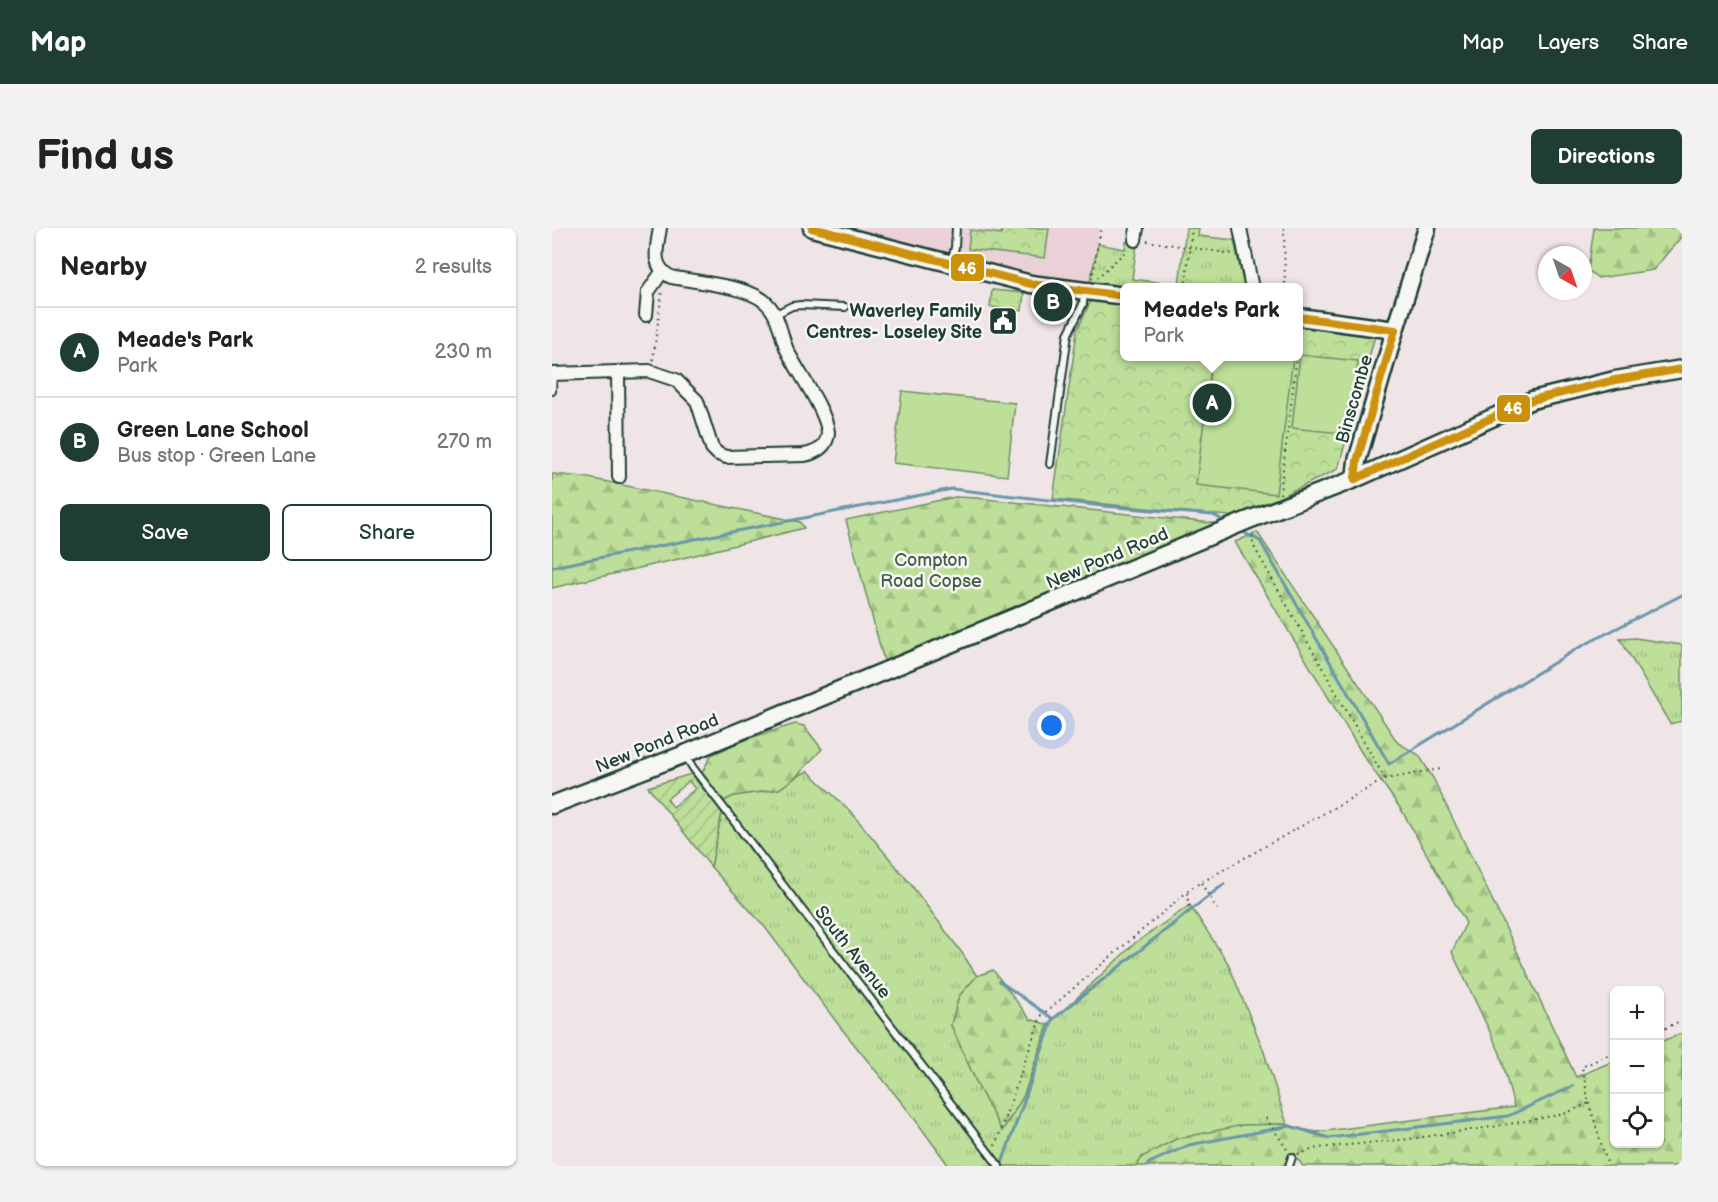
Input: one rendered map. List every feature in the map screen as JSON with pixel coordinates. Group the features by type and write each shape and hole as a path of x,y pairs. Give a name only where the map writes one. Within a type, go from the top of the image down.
{"main road":[{"path":"812,228 1031,284 1120,295"},
{"name":"Binscombe","path":"1355,478 1357,461 1427,228"},
{"path":"1303,318 1395,330"},
{"name":"New Pond Road","path":"552,805 684,754 1355,478 1532,400 1615,380 1682,369"}],"street":[{"path":"552,374 651,371 676,380 697,401 712,448 718,454 735,457 813,453 827,440 828,431 824,417 791,358 776,314 764,300 743,291 671,278 663,273 657,260 660,228"},
{"path":"1240,228 1251,283"},
{"path":"646,315 648,292 663,273"},
{"path":"618,372 619,477"}],"lane":[{"path":"950,264 955,248 956,228"},
{"path":"1050,464 1068,334 1083,304 1084,291"},
{"path":"776,314 792,306 801,305 845,307"},
{"path":"552,374 552,391"},
{"name":"South Avenue","path":"684,754 999,1166"},
{"path":"1289,1166 1292,1157"}],"path":[{"path":"1101,228 1092,283 1126,252 1136,234 1190,247 1245,255"},
{"path":"1186,283 1192,228"},
{"path":"1284,228 1285,283"},
{"path":"651,371 663,273"},
{"path":"1285,506 1280,498 1297,361"},
{"path":"1253,537 1253,545 1385,779"},
{"path":"991,1156 1041,1016 1046,1011 1186,893 1385,779 1441,769"},
{"path":"1201,884 1217,909"},
{"path":"1186,893 1189,909"},
{"path":"1664,1029 1682,1020"},
{"path":"1608,1166 1589,1103 1582,1067 1610,1054"},
{"path":"1266,1118 1292,1157 1318,1148 1409,1139 1564,1114 1589,1103"}],"shaded area":[{"path":"855,228 1099,228 1090,282 958,257"}],"green space":[{"path":"1002,228 1049,228 1045,258 968,249 970,230 1001,234"},
{"path":"1186,228 1199,228 1198,236 1234,240 1243,283 1179,283"},
{"path":"1594,228 1682,228 1682,236 1653,270 1598,278 1592,273"},
{"path":"1126,242 1137,244 1132,279 1163,283 1120,283 1120,286 1090,282 1098,244 1125,249"},
{"path":"992,290 1024,293 1022,311 990,307"},
{"path":"1091,300 1120,304 1120,361 1303,361 1303,326 1375,336 1338,469 1239,517 1053,499 1077,331"},
{"path":"1303,355 1358,361 1350,434 1292,428 1299,361 1303,361"},
{"path":"1212,361 1293,361 1276,494 1196,485"},
{"path":"902,391 1015,403 1007,476 893,463"},
{"path":"552,474 584,477 800,522 804,528 552,588"},
{"name":"Compton Road Copse","path":"955,497 1222,524 884,661 846,520"},
{"path":"1257,532 1398,743 1419,755 1433,778 1576,1077 1610,1063 1610,1148 1664,1148 1664,1040 1682,1033 1682,1166 1303,1166 1296,1157 1288,1166 1137,1166 1142,1157 1176,1139 1243,1125 1287,1124 1317,1132 1514,1107 1500,1053 1452,952 1466,923 1402,811 1363,755 1235,542"},
{"path":"1635,638 1682,645 1682,721 1670,724 1620,639"},
{"path":"795,724 804,726 822,749 796,777 779,789 734,796 724,801 702,773 711,755 750,738"},
{"path":"808,771 851,812 909,882 977,976 959,996 951,1025 979,1088 1002,1131 1023,1097 1048,1025 1135,943 1190,905 1228,963 1263,1049 1287,1124 1243,1125 1142,1157 1137,1166 949,1166 764,926 711,867 724,801 734,796 779,789"},
{"path":"691,774 722,812 711,867 648,787","holes":["689,781 695,789 673,807 667,799"]},
{"path":"993,970 1030,1019 1048,1025 1023,1097 1002,1131 979,1088 951,1025 959,996 977,976"}],"waterway":[{"path":"552,567 952,489 1103,506 1213,515 1226,522"},
{"path":"1239,530 1260,541 1389,764 1578,648 1682,595"},
{"path":"1001,1166 1053,1019 1224,884"},
{"path":"999,981 1052,1018"},
{"path":"1147,1166 1189,1145 1290,1126 1329,1138 1508,1116 1573,1086"}],"transit line":[{"name":"46","path":"812,228 1031,284 1120,295"},
{"name":"46","path":"1303,318 1395,330"},
{"name":"46","path":"1355,479 1357,461 1395,330"},
{"name":"46","path":"1355,479 1532,400 1615,380 1682,369"}],"place":[{"name":"Green Lane School","path":"1053,302"},
{"name":"Waverley Family Centres- Loseley Site","path":"1003,321"},
{"name":"Meade's Park","path":"1212,403"}]}
